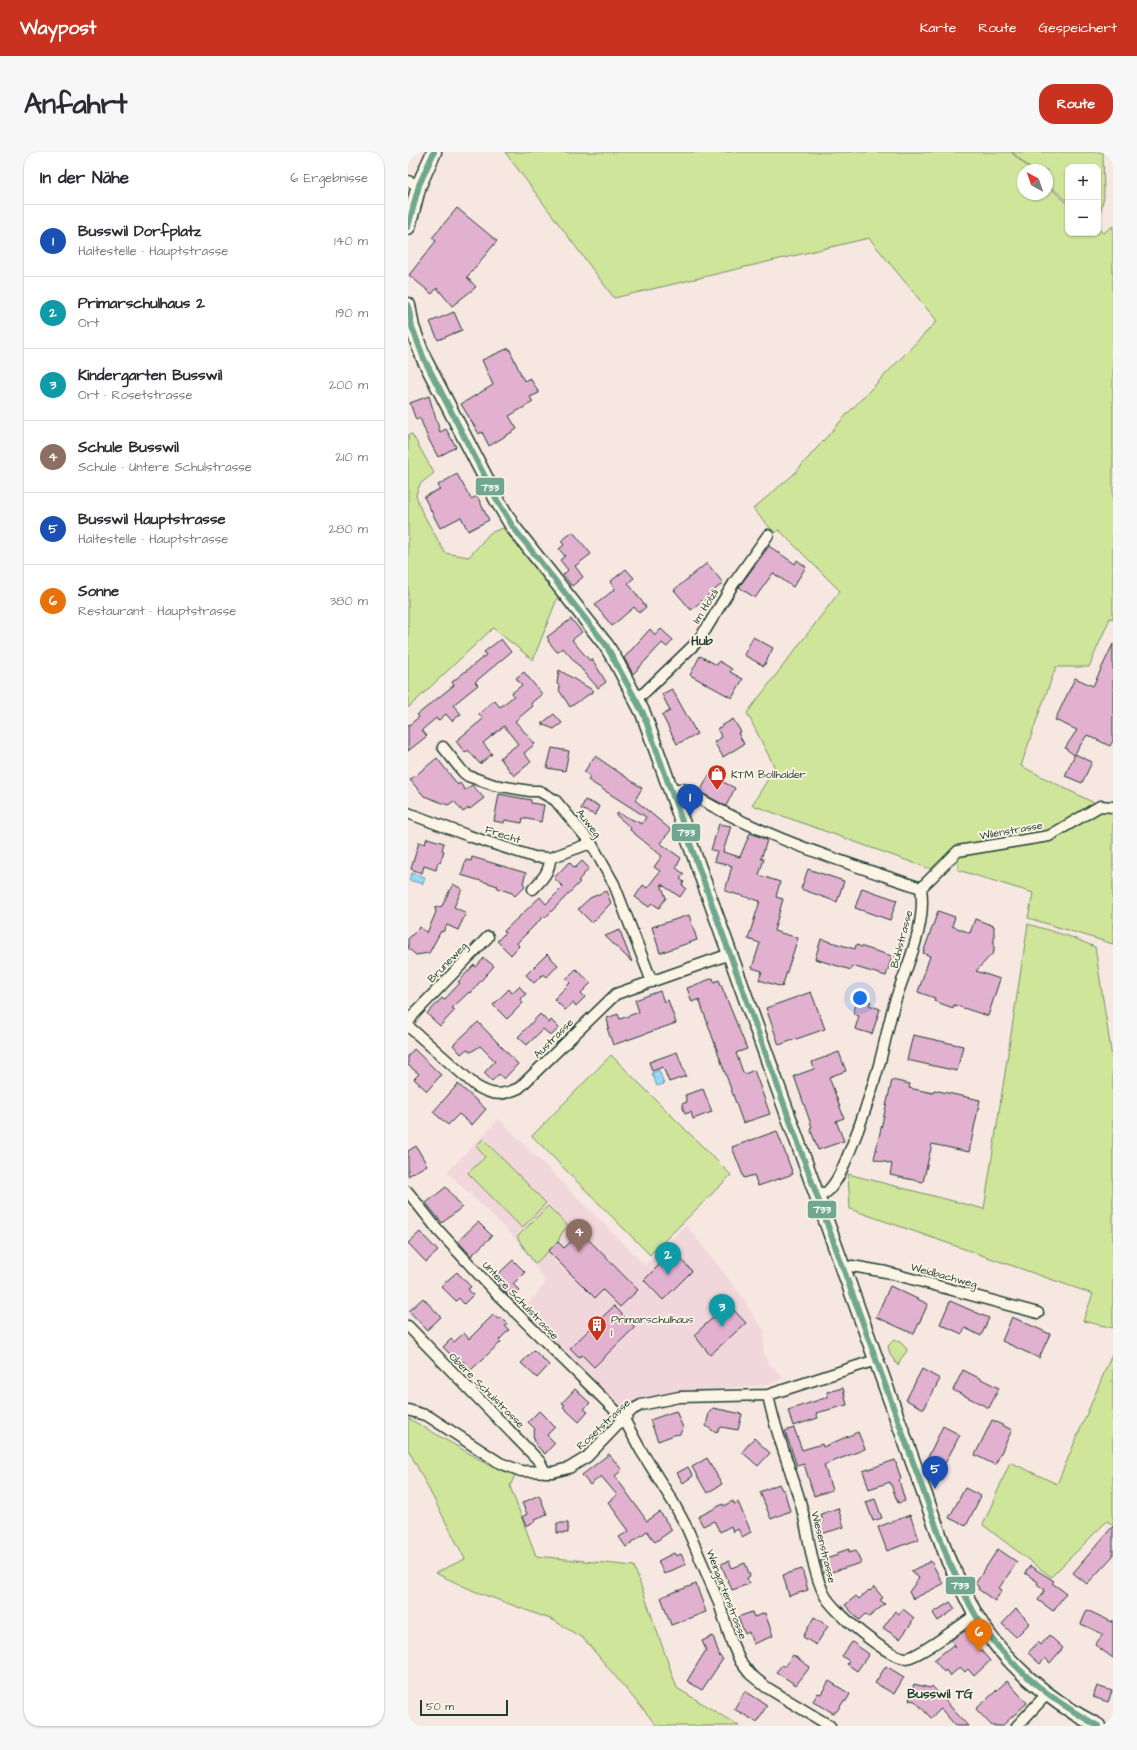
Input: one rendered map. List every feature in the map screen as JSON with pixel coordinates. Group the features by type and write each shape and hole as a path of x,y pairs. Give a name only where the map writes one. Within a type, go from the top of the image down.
{"street":[{"path":"408,226 413,183 434,152"},
{"path":"408,305 412,327 424,359 496,500 513,527 606,645 636,697 672,790 949,1562 976,1615 1013,1663 1047,1694 1079,1716 1098,1726"},
{"name":"Im Hölzli","path":"636,697 644,693 696,642 768,535"},
{"name":"Auweg","path":"443,746 463,772 468,776 494,785 530,792 539,791 555,800 591,843 614,884 652,982"},
{"path":"672,790 683,790 753,828 784,841 921,888"},
{"name":"Wilenstrasse","path":"921,888 958,851 1049,836 1100,806 1113,807"},
{"name":"Frecht","path":"408,813 534,857 550,858 591,843"},
{"path":"533,889 546,874 550,865 550,858"},
{"name":"Bühlstrasse","path":"817,1197 827,1192 833,1184 846,1160 862,1119 879,1064 893,1009 916,941 922,914 923,901 921,888"},
{"name":"Bruneweg","path":"408,1023 414,1014 488,937"},
{"name":"Austrasse","path":"408,1026 476,1086 486,1092 497,1095 508,1093 519,1088 612,997 622,991 652,982 730,954"},
{"name":"Untere Schulstrasse","path":"408,1192 438,1230 496,1292 624,1418"},
{"name":"Weidbachweg","path":"843,1269 852,1266 886,1272 1038,1313"},
{"name":"Obere Schulstrasse","path":"408,1326 540,1462 545,1472"},
{"name":"Rosetstrasse","path":"408,1410 428,1416 500,1463 521,1471 560,1471 569,1468 587,1456 632,1410 641,1405 679,1397 768,1395 876,1360"},
{"name":"Wiesenstrasse","path":"768,1395 801,1505 817,1574 824,1593 837,1612 878,1644 897,1656 907,1658 918,1654 976,1615"},
{"name":"Weingartenstrasse","path":"624,1418 640,1449 673,1502 687,1528 718,1600 732,1643 740,1661 750,1674 766,1687 830,1726"},
{"path":"1017,1726 1047,1694"}],"shaded area":[{"path":"499,1119 645,1265 686,1225 745,1300 749,1310 765,1332 763,1352 768,1363 785,1378 767,1385 687,1391 640,1400 624,1406 615,1403 521,1313 546,1282 516,1239 447,1172"}],"green space":[{"path":"505,152 1011,152 1024,164 1017,164 1017,200 1053,200 1053,190 1065,201 1065,236 1101,236 1101,231 1103,233 1113,226 1113,619 1110,618 1089,667 1056,667 1021,766 1100,806 1113,807 1113,944 1028,918 1033,893 958,870 958,852 936,871 752,805 775,768 747,713 840,591 779,530 775,533 753,509 794,474 847,414 937,321 869,238 614,298"},
{"path":"1012,152 1103,152 1104,197 1101,210 1101,164 1065,164 1065,199 1053,188 1053,164 1025,164"},
{"path":"412,434 434,473 420,484 416,495 421,510 445,553 469,557 490,533 503,528 558,596 533,660 493,628 408,708 408,435"},
{"path":"1028,924 1071,937 1095,947 1113,1064 1113,1328 1083,1321 1093,1294 850,1209 848,1174 984,1209"},
{"path":"611,1055 731,1175 650,1255 532,1136"},
{"path":"483,1139 546,1203 522,1228 468,1173 485,1157 476,1146"},
{"path":"548,1206 568,1226 561,1234 558,1242 535,1264 517,1237"},
{"path":"894,1340 900,1342 907,1351 900,1360 898,1366 890,1354 888,1346"},
{"path":"1113,1352 1113,1525 1107,1521 1051,1577 983,1525 1010,1462 1057,1484"},
{"path":"408,1418 491,1466 516,1473 510,1486 536,1556 634,1566 677,1688 739,1726 657,1726 584,1639 553,1620 474,1591 435,1573 465,1559 408,1449"}],"water":[{"path":"412,873 425,877 423,884 409,880"},
{"path":"659,1070 664,1084 657,1086 652,1073"}],"building":[{"path":"457,208 497,241 467,277 476,287 452,306 437,288 432,294 409,275 436,241 432,238"},
{"path":"454,312 462,330 438,340 430,322"},
{"path":"509,348 524,381 530,378 539,393 530,397 533,402 509,416 517,429 489,446 482,432 479,434 461,404 493,385 482,360"},
{"path":"429,396 440,432 446,429 456,447 438,457 420,418 416,420 410,403"},
{"path":"457,474 471,499 477,496 489,520 468,531 461,517 440,528 424,497 440,489 438,485"},
{"path":"573,532 591,554 575,566 583,577 572,586 563,575 568,570 560,560 565,556 559,549 564,545 561,541"},
{"path":"769,546 795,564 797,560 806,567 793,587 773,573 755,598 739,587"},
{"path":"707,563 723,583 691,610 674,590"},
{"path":"626,569 634,578 628,583 646,607 639,613 634,607 612,626 595,605 615,589 610,582"},
{"path":"571,619 582,632 572,640 590,661 592,659 606,682 598,688 563,648 557,652 548,641 549,640 547,637"},
{"path":"650,629 655,635 661,629 673,640 667,647 662,643 633,674 624,658"},
{"path":"753,637 773,648 764,666 744,655"},
{"path":"501,639 511,652 475,682 478,685 453,705 461,714 452,721 446,714 438,721 436,718 422,730 427,736 408,751 408,726 419,717 417,715 454,685 452,682 486,655 484,652"},
{"path":"1113,644 1113,741 1110,746 1087,735 1074,755 1065,748 1077,730 1055,720 1075,678 1093,686"},
{"path":"700,656 717,665 719,661 732,669 730,672 743,679 732,698 690,675"},
{"path":"559,670 594,691 570,707 559,690 560,688 557,683"},
{"path":"524,672 542,694 531,703 533,706 515,721 535,744 524,753 531,762 514,776 500,758 518,744 504,726 483,743 492,754 480,764 468,750 465,753 456,741 483,719 479,714 494,700 500,707 514,696 512,693 522,685 516,678"},
{"path":"672,689 697,734 677,744 662,715 670,711 662,694"},
{"path":"554,714 562,723 554,729 541,724"},
{"path":"733,719 741,732 738,733 744,744 723,757 714,742 722,737 717,729"},
{"path":"552,748 569,751 565,771 547,768"},
{"path":"1075,754 1092,762 1082,783 1065,776"},
{"path":"595,756 642,788 635,800 671,830 660,843 681,858 676,868 684,874 680,879 684,882 682,885 686,888 680,897 661,884 666,898 659,908 652,903 649,907 635,897 643,885 647,888 660,871 654,867 662,856 630,830 631,828 616,815 618,813 642,824 646,817 588,780 590,776 584,772"},
{"path":"437,758 458,785 460,783 465,790 472,785 484,798 470,809 469,808 463,812 454,801 448,805 424,796 410,780"},
{"name":"KTM Bollhalder","path":"709,775 735,788 726,806 700,792"},
{"path":"499,794 531,800 531,803 544,805 541,822 523,818 522,823 505,820 504,823 494,821"},
{"path":"585,800 599,806 595,815 581,809"},
{"path":"719,824 731,826 723,852 740,857 750,833 767,840 761,859 764,859 759,875 780,882 776,897 783,899 774,931 798,938 782,987 759,980 762,971 752,968 760,943 748,939 760,901 725,891 732,866 714,861 717,851 711,850"},
{"path":"427,838 444,843 442,850 444,851 440,863 438,862 436,870 424,866 422,873 411,869 419,842 425,844"},
{"path":"472,857 526,873 523,883 525,886 515,896 512,893 497,888 498,886 461,875 466,860 471,861"},
{"path":"582,861 589,868 578,881 580,882 545,918 544,916 517,943 519,946 511,955 497,941 505,933 504,931 540,897 546,904 563,887 554,878 569,862 575,868"},
{"path":"808,869 844,881 837,902 801,889"},
{"path":"453,884 462,889 454,907 466,913 458,930 447,925 443,932 441,931 429,953 416,955 408,948 408,939 420,927 427,933 436,912 435,908 442,906"},
{"path":"862,888 897,900 890,920 855,908"},
{"path":"606,891 611,903 592,923 578,909 590,898"},
{"path":"938,911 955,917 952,926 970,933 975,919 994,926 994,952 976,971 1000,979 988,1016 954,1005 953,1008 934,1001 935,998 918,992 930,956 923,953"},
{"path":"689,915 697,940 660,953 652,927"},
{"path":"620,930 624,942 632,962 605,936"},
{"path":"821,939 855,949 856,945 892,956 886,976 852,966 851,970 815,959"},
{"path":"547,954 558,965 547,977 543,974 534,983 526,975"},
{"path":"484,958 494,966 470,993 469,992 452,1008 455,1010 440,1026 427,1014 442,998 444,1000 474,965 476,967"},
{"path":"576,969 591,983 581,993 585,997 576,1006 573,1003 565,1010 554,999 570,983 566,979"},
{"path":"713,978 714,982 719,980 747,1049 736,1053 743,1072 745,1074 754,1070 770,1114 743,1123 699,999 692,1002 687,988"},
{"path":"519,986 526,994 520,999 523,1003 507,1019 493,1005 509,989 512,993"},
{"path":"660,991 664,1002 668,1000 676,1023 613,1045 607,1028 609,1028 607,1018 618,1014 620,1019 639,1012 635,1000"},
{"path":"811,992 825,1029 779,1045 766,1008"},
{"path":"858,998 871,1002 869,1005 880,1009 872,1034 855,1029 859,1016 853,1014"},
{"path":"540,1014 549,1023 551,1020 559,1028 551,1036 543,1029 527,1045 518,1037"},
{"path":"478,1022 518,1064 504,1079 499,1074 492,1081 484,1073 495,1061 480,1046 471,1052 467,1049 461,1054 453,1045"},
{"path":"913,1035 963,1046 957,1071 907,1060"},
{"path":"414,1049 441,1075 427,1091 414,1079 419,1074 408,1065 408,1056"},
{"path":"677,1052 686,1076 669,1082 663,1067 652,1071 649,1062"},
{"path":"839,1052 846,1071 829,1077 844,1118 836,1121 844,1141 818,1150 810,1128 812,1127 794,1076 814,1069 812,1062"},
{"path":"892,1080 910,1084 909,1088 933,1093 934,1090 980,1100 969,1152 932,1144 923,1182 890,1175 892,1164 874,1159"},
{"path":"458,1084 486,1109 472,1125 459,1114 448,1125 433,1112"},
{"path":"703,1089 712,1112 693,1119 691,1112 685,1114 682,1104 687,1102 685,1095"},
{"path":"777,1131 793,1174 758,1186 754,1175 744,1178 732,1147"},
{"path":"416,1146 427,1165 408,1176 408,1151"},
{"path":"446,1187 462,1207 442,1223 426,1203"},
{"path":"478,1222 492,1236 471,1256 458,1241"},
{"path":"420,1232 438,1251 426,1262 408,1243"},
{"path":"581,1232 638,1290 620,1307 603,1290 595,1298 548,1251 558,1242 564,1248"},
{"path":"673,1251 692,1271 663,1300 644,1280"},
{"path":"513,1260 525,1272 513,1284 520,1291 512,1299 493,1279"},
{"path":"457,1272 471,1287 468,1289 473,1295 464,1304 459,1298 456,1301 441,1286"},
{"path":"890,1286 928,1304 914,1334 876,1317"},
{"path":"423,1298 441,1317 427,1330 409,1311"},
{"path":"950,1301 989,1318 981,1336 965,1328 962,1334 940,1324"},
{"path":"728,1304 746,1323 710,1355 694,1335"},
{"name":"Primarschulhaus 1","path":"614,1306 635,1327 594,1367 582,1355 579,1357 570,1348"},
{"path":"493,1315 498,1319 500,1317 507,1324 505,1326 509,1330 499,1340 501,1342 471,1370 463,1361 460,1364 443,1347 451,1339 454,1342 464,1333 469,1339"},
{"path":"1012,1317 1050,1334 1039,1358 1002,1341"},
{"path":"534,1350 549,1365 537,1378 521,1363"},
{"path":"922,1369 940,1379 924,1409 906,1400"},
{"path":"963,1370 999,1388 989,1408 953,1390"},
{"path":"843,1388 847,1405 816,1413 818,1418 793,1426 788,1410 828,1397 827,1392"},
{"path":"575,1389 590,1403 584,1409 588,1412 579,1422 563,1407 565,1405 562,1403"},
{"path":"713,1408 742,1414 738,1430 721,1427 716,1433 706,1426 709,1413"},
{"path":"539,1411 555,1427 547,1435 555,1443 545,1454 536,1445 533,1435 535,1429 528,1422"},
{"path":"676,1411 683,1428 680,1434 658,1441 650,1420"},
{"path":"992,1420 1012,1430 995,1465 975,1455"},
{"path":"943,1426 960,1435 944,1465 928,1457"},
{"path":"794,1428 802,1450 822,1444 823,1447 858,1432 865,1449 824,1465 832,1490 814,1496 804,1464 797,1466 785,1431"},
{"path":"754,1438 770,1453 758,1466 742,1452"},
{"path":"609,1454 622,1470 615,1476 647,1521 660,1512 672,1530 655,1542 647,1531 626,1547 619,1537 629,1531 608,1502 617,1495 601,1476 590,1485 582,1475"},
{"path":"707,1458 722,1484 707,1493 692,1467"},
{"path":"895,1460 901,1479 899,1480 905,1501 898,1503 890,1482 869,1489 863,1471"},
{"path":"688,1467 693,1476 683,1483 677,1473"},
{"path":"779,1484 782,1490 784,1490 790,1511 771,1519 760,1492"},
{"path":"965,1488 981,1496 966,1526 949,1518"},
{"path":"539,1495 547,1514 535,1519 536,1521 526,1526 522,1517 527,1514 522,1503"},
{"path":"875,1499 882,1518 873,1521 866,1502"},
{"path":"733,1501 734,1504 738,1502 751,1532 742,1537 738,1529 733,1532 731,1526 720,1532 714,1521 703,1526 698,1517 723,1504 724,1506"},
{"path":"838,1508 844,1527 818,1535 815,1524 823,1522 821,1514"},
{"path":"910,1515 919,1539 887,1551 878,1527"},
{"path":"557,1523 568,1523 568,1533 557,1533"},
{"path":"1113,1526 1113,1556 1087,1584 1073,1573"},
{"path":"849,1549 849,1552 856,1550 861,1563 825,1574 820,1561 838,1555 837,1553"},
{"path":"998,1549 1017,1562 999,1588 1002,1590 995,1601 978,1589 979,1587 975,1584"},
{"path":"674,1553 676,1556 681,1554 686,1564 664,1574 658,1561"},
{"path":"729,1561 732,1568 745,1563 750,1576 747,1578 749,1584 732,1590 721,1564"},
{"path":"931,1561 943,1584 913,1599 909,1592 919,1578 911,1571"},
{"path":"1030,1566 1054,1581 1052,1583 1066,1593 1053,1611 1038,1600 1045,1590 1037,1584 1038,1582 1025,1573"},
{"path":"802,1569 808,1590 789,1596 783,1575"},
{"path":"696,1584 706,1612 671,1625 661,1597"},
{"path":"874,1587 883,1598 880,1600 885,1604 869,1617 865,1614 859,1620 845,1605 856,1596 859,1599"},
{"path":"950,1602 955,1609 938,1621 933,1613"},
{"path":"903,1609 914,1618 900,1639 883,1628 895,1611 899,1614"},
{"path":"1016,1609 1030,1623 1016,1637 1002,1624"},
{"path":"1087,1610 1112,1622 1113,1620 1113,1658 1095,1645 1103,1634 1081,1624"},
{"path":"752,1612 754,1617 765,1613 773,1636 753,1644 749,1632 745,1634 738,1617"},
{"path":"814,1617 828,1626 816,1645 803,1637"},
{"path":"965,1631 990,1661 974,1676 968,1669 965,1672 960,1667 950,1676 946,1670 944,1672 934,1660 953,1645 955,1647 951,1640"},
{"path":"1049,1635 1063,1648 1050,1663 1045,1658 1040,1664 1028,1653 1038,1642 1041,1645"},
{"path":"713,1636 720,1657 723,1659 702,1690 687,1681 706,1650 702,1641"},
{"path":"852,1642 869,1654 857,1671 847,1664 849,1661 842,1656"},
{"path":"793,1655 810,1667 796,1685 776,1672 782,1665 784,1667"},
{"path":"886,1666 904,1677 894,1694 875,1683"},
{"path":"829,1681 850,1694 846,1701 843,1702 837,1711 833,1713 813,1701 818,1693 821,1694"},
{"path":"1007,1681 1027,1703 1002,1726 992,1726 976,1709"},
{"path":"914,1684 930,1688 932,1686 968,1726 956,1726 941,1709 931,1718 915,1701 909,1700"},
{"path":"1097,1686 1112,1691 1108,1702 1093,1697"},
{"path":"745,1691 767,1705 757,1722 734,1709"}],"transit line":[{"name":"733","path":"408,227 419,185 434,152"},
{"name":"733","path":"408,305 412,327 424,359 497,500 513,527 606,645 643,713 949,1562 965,1595 987,1632 1014,1664 1045,1692 1098,1726"}],"place":[{"name":"KTM Bollhalder","path":"717,791"},
{"name":"Busswil Dorfplatz","path":"690,817"},
{"name":"Schule Busswil","path":"579,1252"},
{"name":"Primarschulhaus 2","path":"668,1275"},
{"name":"Kindergarten Busswil","path":"722,1327"},
{"name":"Primarschulhaus 1","path":"597,1342"},
{"name":"Busswil Hauptstrasse","path":"935,1489"},
{"name":"Sonne","path":"979,1652"}],"district":[{"name":"Hub","path":"702,640"},
{"name":"Busswil TG","path":"940,1693"}]}
